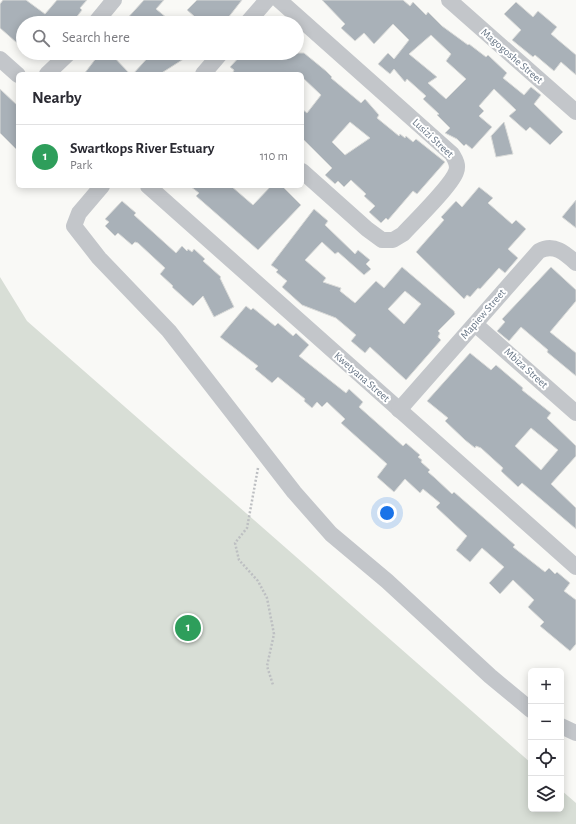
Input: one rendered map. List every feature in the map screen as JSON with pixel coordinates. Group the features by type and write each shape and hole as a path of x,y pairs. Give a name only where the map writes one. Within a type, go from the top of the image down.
{"street":[{"path":"101,16 114,0"},
{"path":"253,16 267,0"},
{"name":"Lusizi Street","path":"280,0 298,16"},
{"name":"Magogoshe Street","path":"449,0 576,112"},
{"name":"Lusizi Street","path":"304,21 452,154 457,166 457,171 447,185 403,234 396,239 389,241 382,240 367,229 304,173"},
{"path":"0,59 16,74"},
{"path":"49,72 62,60"},
{"path":"205,72 215,60"},
{"path":"100,188 78,215 74,228 99,258 169,331 294,492 331,534 387,581 490,676 528,708"},
{"name":"Kwetyana Street","path":"150,188 576,567"},
{"name":"Mapiew Street","path":"399,410 539,252 547,248 556,248 576,263"},
{"name":"Mbiza Street","path":"475,324 576,413"},
{"path":"564,727 576,733"}],"path":[{"path":"259,467 247,528 235,543 239,560 258,581 268,598 274,634 266,666 273,685"}],"shaded area":[{"path":"0,277 27,321 528,760 528,812 564,812 564,793 576,803 576,824 0,824"}],"building":[{"path":"3,0 26,0 45,14 57,0 87,0 80,8 82,10 77,16 16,16 16,42 0,28 0,4"},
{"path":"144,0 164,0 156,9 164,16 129,16"},
{"path":"197,0 242,0 229,16 194,16 187,10"},
{"path":"322,0 403,0 410,6 413,2 426,15 428,12 442,26 468,45 469,44 486,57 488,55 507,73 503,78 524,95 531,87 541,95 534,104 563,132 550,145 530,127 526,131 509,116 516,110 494,89 479,106 484,111 479,116 492,127 472,149 466,144 464,146 457,139 445,133 450,128 437,115 439,114 423,99 426,96 407,79 405,82 394,69 390,74 378,64 388,53 394,59 409,40 393,24 374,44 364,33 355,41 341,28 345,24","holes":["431,35 451,54 446,61 466,79 446,99 428,83 437,77 409,54"]},
{"path":"516,2 533,17 538,11 557,27 551,34 576,55 576,75 561,62 554,71 535,55 533,57 512,40 521,30 504,14"},
{"path":"304,53 361,103 365,99 379,115 377,118 399,136 400,134 405,138 406,136 413,142 416,139 445,162 417,194 413,191 388,220 386,218 381,223 369,212 375,206 364,196 366,194 351,180 344,187 338,181 335,184 325,175 332,168 304,140 304,111 307,113 321,95 304,79 304,72 233,72 234,70 230,67 236,60 304,60","holes":["350,122 370,138 345,155 332,142"]},
{"path":"95,60 117,60 128,72 86,72"},
{"path":"146,60 182,60 163,72 135,72"},
{"path":"0,89 16,104 16,149 0,133"},
{"path":"504,122 513,154 496,157 491,136"},
{"path":"479,187 493,198 488,203 512,224 516,220 526,229 508,249 518,258 505,273 499,268 480,289 478,288 470,297 467,295 464,299 416,252 444,220 441,217 456,201 462,207"},
{"path":"193,188 233,188 253,205 269,188 284,188 301,205 258,250 196,196 199,193"},
{"path":"576,200 576,228 562,217"},
{"path":"122,201 136,213 134,215 176,253 182,246 187,251 188,249 192,252 194,249 205,259 203,261 221,277 220,278 234,307 214,317 203,296 193,306 160,274 165,268 138,243 135,242 132,245 118,233 115,236 105,226 109,222 105,219"},
{"path":"314,209 328,221 325,225 355,254 358,250 370,260 366,264 371,269 364,275 338,252 335,254 322,242 305,260 326,278 323,282 341,288 340,291 355,303 376,281 384,288 402,267 454,311 455,314 438,331 440,333 438,337 441,340 406,380 370,347 365,353 351,341 356,335 336,318 302,305 282,287 287,281 276,272 278,270 271,265","holes":["405,291 421,304 404,324 388,309"]},
{"path":"551,267 576,290 576,301 550,332 576,353 576,376 547,352 548,350 521,327 509,341 497,331 505,322 502,319"},
{"path":"246,306 251,310 253,308 275,326 278,323 293,336 296,333 309,345 299,356 346,393 349,389 363,402 359,407 403,446 406,443 420,455 418,457 422,460 421,462 430,470 428,472 452,494 454,492 515,545 513,547 545,572 549,568 555,574 557,572 570,583 564,591 576,600 576,644 570,651 540,626 544,622 528,607 534,600 513,580 500,594 489,583 504,567 482,548 470,562 456,550 467,536 436,507 440,503 423,489 420,493 405,479 394,492 377,477 387,464 341,423 345,419 327,402 322,407 317,402 312,408 304,401 305,399 278,377 272,383 255,369 258,366 220,337"},
{"path":"470,353 491,370 496,365 523,388 522,390 551,413 547,418 576,446 576,456 551,484 576,508 576,529 522,483 518,487 501,471 503,468 481,448 476,446 475,448 465,440 445,421 448,418 427,401","holes":["531,428 558,450 541,470 515,446"]}],"place":[{"name":"Swartkops River Estuary","path":"188,628"}]}
